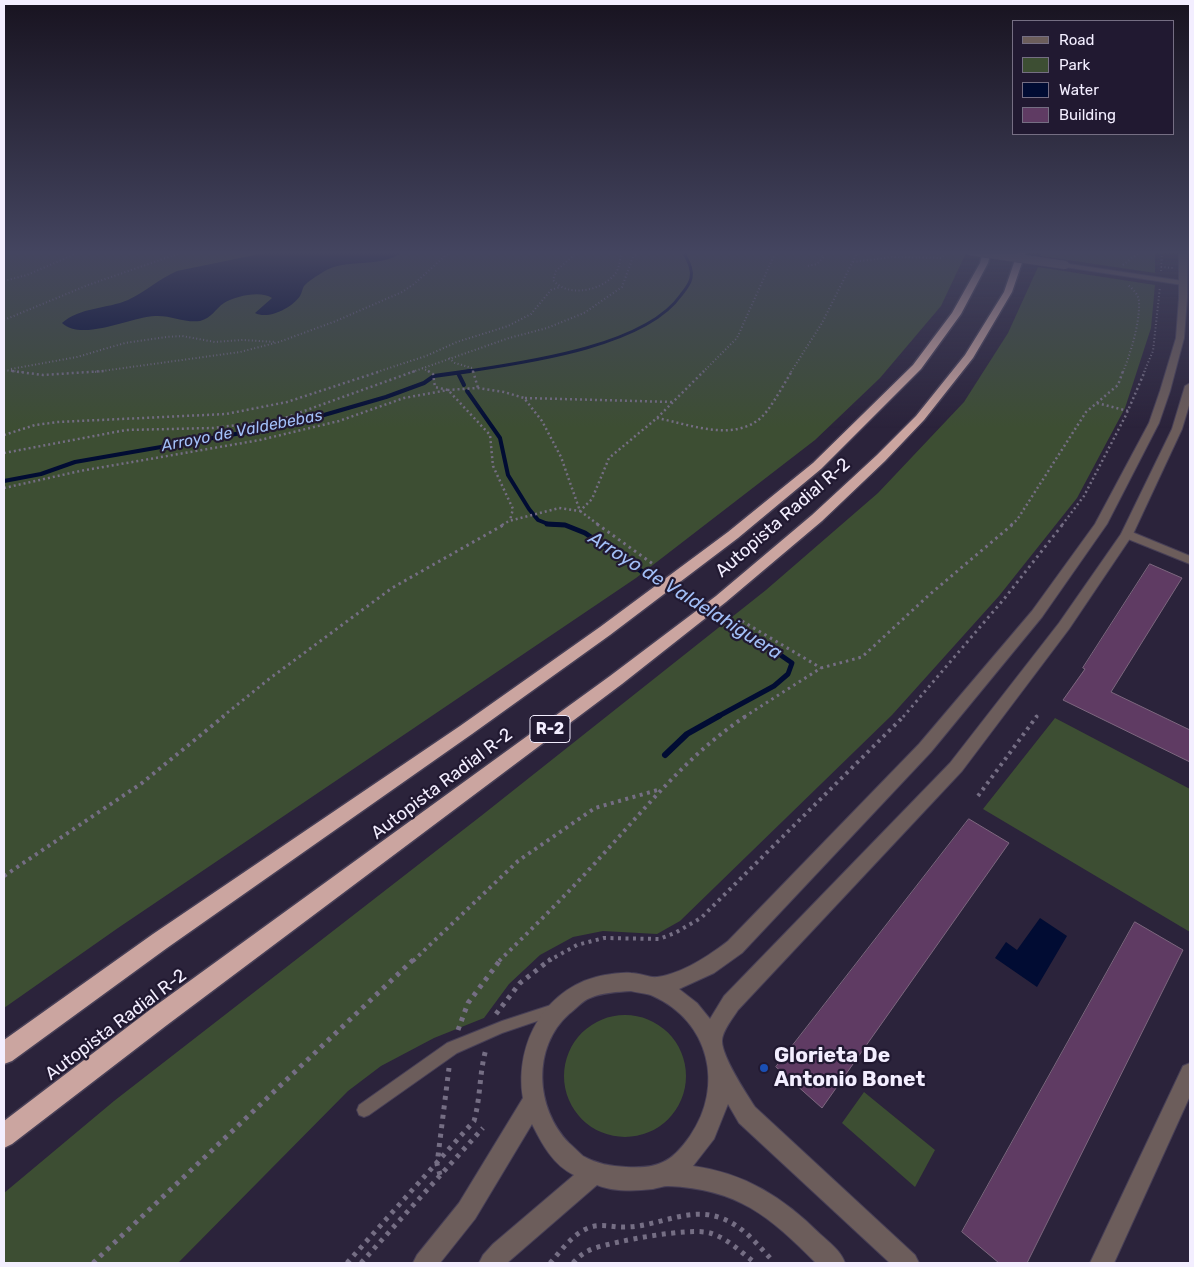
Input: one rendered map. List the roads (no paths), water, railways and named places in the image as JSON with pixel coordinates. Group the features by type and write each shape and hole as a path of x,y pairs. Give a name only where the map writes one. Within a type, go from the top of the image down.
{"highway":[{"name":"Autopista Radial R-2","path":"4,1053 160,941 505,703 734,535 816,466 917,367 958,310"},
{"name":"Autopista Radial R-2","path":"4,1136 174,1006 722,600 816,518 881,458 920,418 969,356 997,310"}],"street":[{"path":"656,987 682,979 714,964 735,947 925,748 1037,614 1101,524 1154,422 1180,338 1182,310"},
{"path":"712,1040 719,1022 731,1003 956,766 1064,626 1127,534 1177,429 1190,386"},
{"path":"1127,534 1190,560"},
{"path":"833,1263 782,1215 752,1194 722,1183 664,1174 623,1181 592,1174 565,1156 544,1132 533,1102 530,1077 534,1053 543,1031 559,1009 580,993 604,984 631,982 656,987 679,999 698,1017 712,1040 731,1090 747,1115 907,1263"},
{"path":"664,1174 694,1152 712,1122 719,1092 719,1061"},
{"path":"1102,1263 1190,1073"},
{"path":"425,1263 467,1211 533,1102"},
{"path":"491,1263 501,1252 592,1174"}],"lane":[{"path":"364,1110 452,1048 490,1032 559,1009"}],"water":[{"path":"216,310 208,318 200,321 155,316 107,327 82,330 71,328 62,323 85,311"},
{"path":"258,310 282,310 266,315 255,313"},
{"path":"1040,918 1067,936 1037,987 995,958 1006,942 1017,950"}],"waterway":[{"name":"Arroyo de Valdebebas","path":"462,372 580,350 612,340 640,328 667,310"},
{"name":"Arroyo de Valdebebas","path":"4,481 41,474 75,462 293,424 386,397 424,383 434,376 470,371"},
{"name":"Arroyo de Valdelahiguera","path":"458,373 464,385"},
{"name":"Arroyo de Valdelahiguera","path":"467,391 500,438 508,475 529,509 538,520 552,524"},
{"name":"Arroyo de Valdelahiguera","path":"547,524 552,524"},
{"name":"Arroyo de Valdelahiguera","path":"552,524 565,525 585,533 641,571 769,647 792,663 788,674 774,686 717,717"},
{"name":"Arroyo de Valdelahiguera","path":"552,524 562,525"},
{"name":"Arroyo de Valdelahiguera","path":"665,755 687,734 719,716"}],"place":[{"name":"Glorieta De Antonio Bonet","path":"764,1068"}]}
